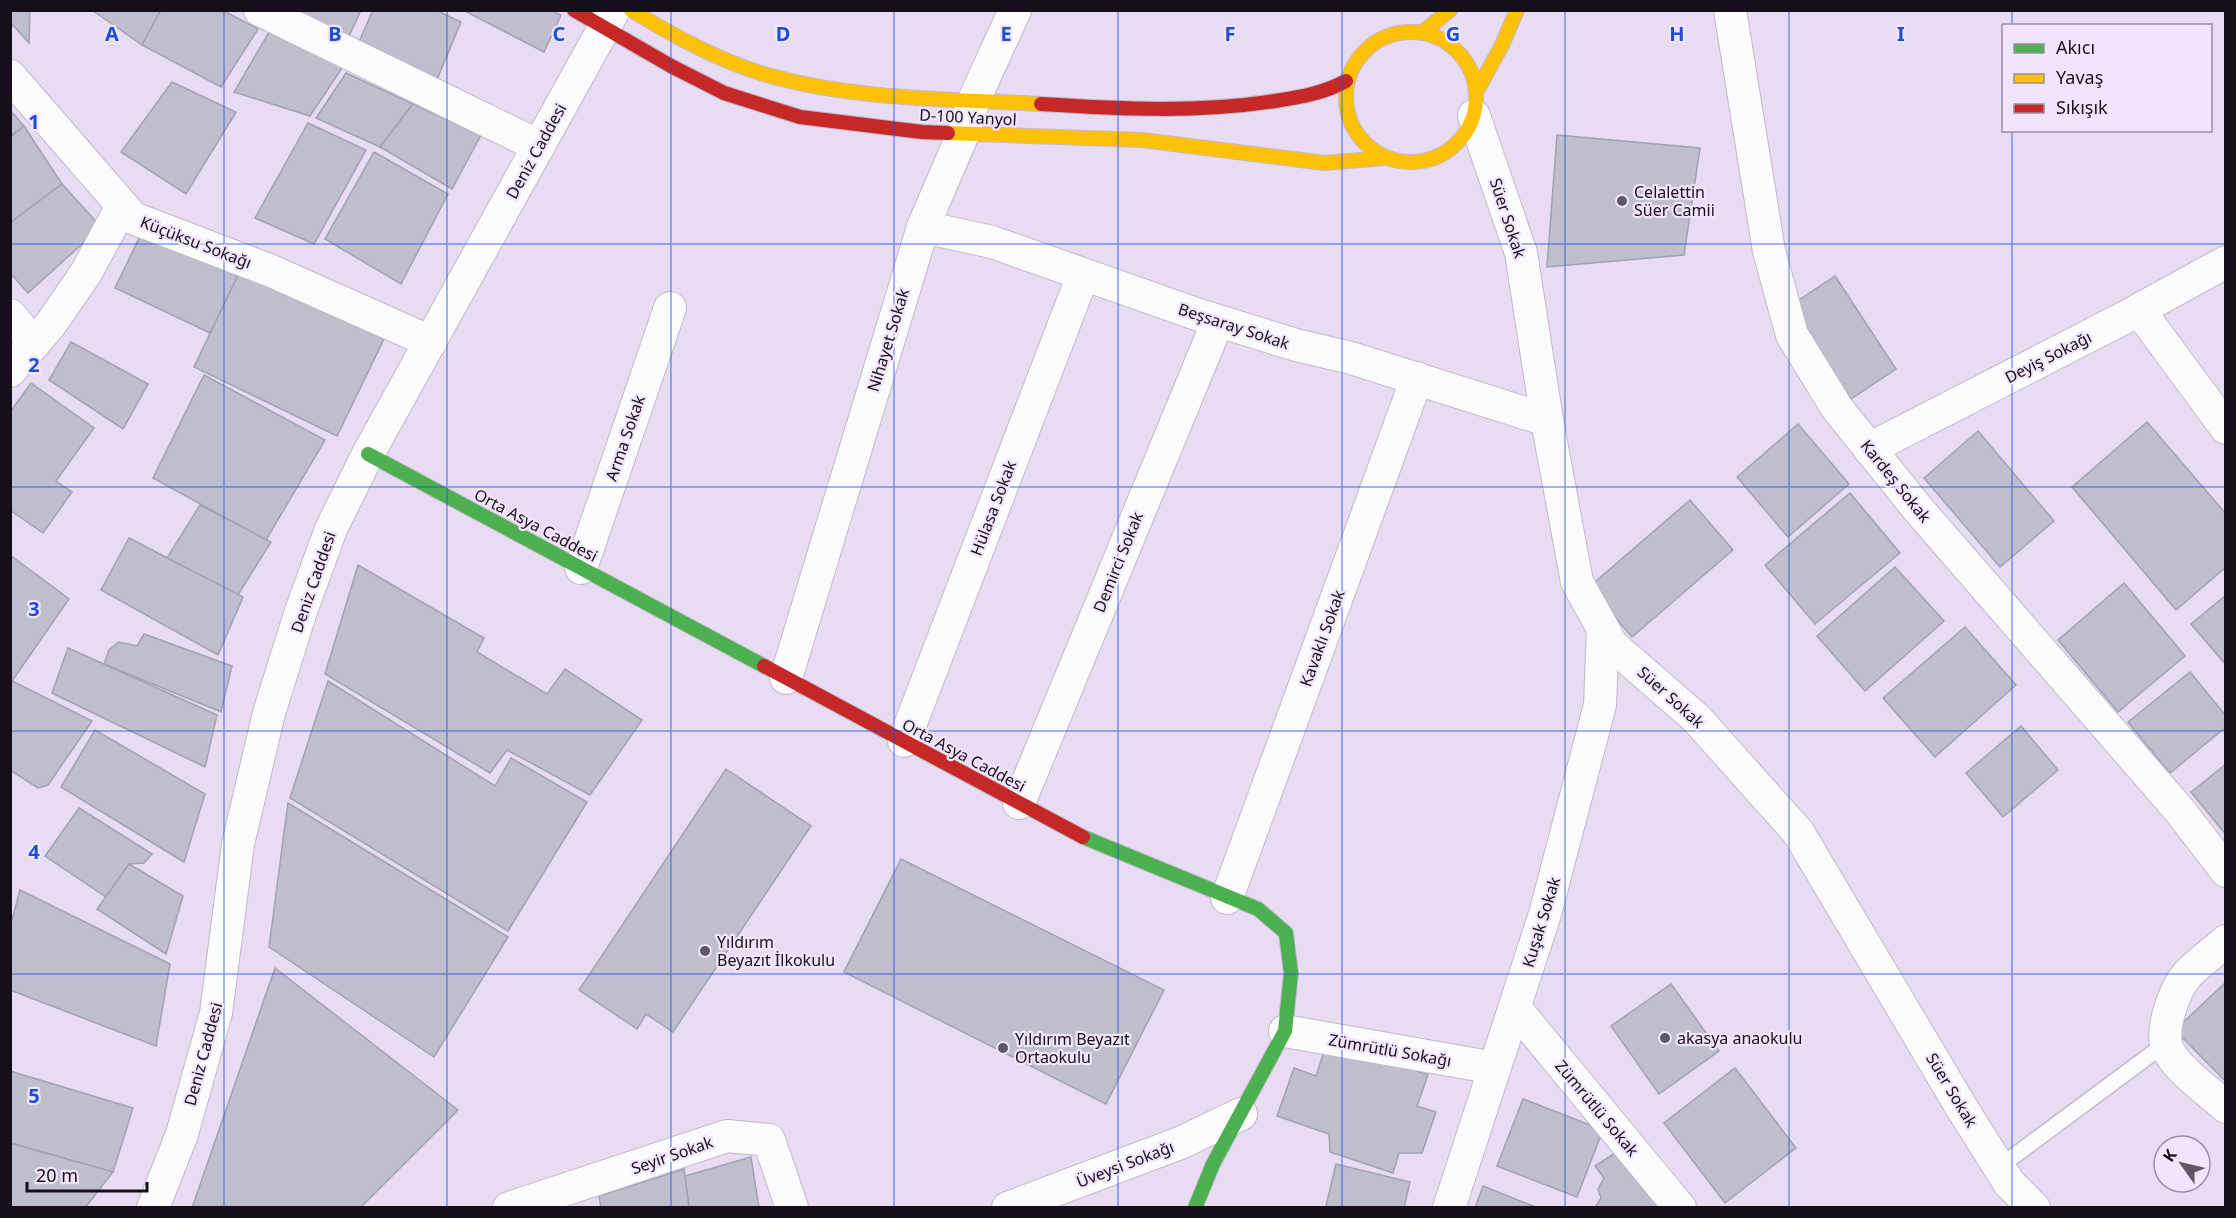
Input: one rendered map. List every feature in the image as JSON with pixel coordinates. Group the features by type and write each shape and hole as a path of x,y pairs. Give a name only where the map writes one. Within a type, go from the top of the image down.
{"main road":[{"name":"D-100 Yanyol","path":"574,10 609,20 724,93 800,117 857,126 963,134 1142,140 1325,163 1384,158"},
{"name":"D-100 Yanyol","path":"631,10 714,56 767,75 819,86 893,95 1125,108 1222,109 1329,92 1347,81"},
{"path":"1422,33 1450,10"},
{"path":"1476,102 1472,72 1459,53 1442,39 1422,33 1401,33 1380,39 1364,52 1351,69 1347,81 1346,111 1354,131 1367,147 1384,158 1407,163 1429,161 1449,151 1465,135 1476,102 1517,10"},
{"name":"Orta Asya Caddesi","path":"368,454 1093,842 1258,909 1286,933 1291,974 1285,1032 1213,1164 1195,1208"}],"street":[{"path":"260,10 539,146"},
{"name":"Nihayet Sokak","path":"786,678 923,227 963,134 974,100 1015,10"},
{"name":"Kardeş Sokak","path":"1730,10 1769,251 1792,335 1837,408 1869,449 1917,508 2180,811 2226,872"},
{"name":"Deniz Caddesi","path":"153,1208 182,1134 216,1013 238,844 269,713 301,611 331,529 368,454 609,20"},
{"name":"Küçüksu Sokağı","path":"10,76 133,218 269,270 431,342"},
{"name":"Süer Sokak","path":"1476,102 1521,253 1547,420 1576,582 1612,645 1696,718 1798,832 1960,1105 2009,1183 2034,1208"},
{"path":"10,371 50,325 86,273 122,206"},
{"name":"Beşsaray Sokak","path":"923,227 992,242 1218,321 1296,345 1351,358 1547,420"},
{"name":"Deyiş Sokağı","path":"1869,449 2139,310 2226,262"},
{"name":"Hülasa Sokak","path":"904,741 1083,275"},
{"name":"Arma Sokak","path":"581,568 670,308"},
{"path":"2139,310 2226,428"},
{"path":"10,315 34,344"},
{"name":"Demirci Sokak","path":"1019,803 1218,321"},
{"name":"Kavaklı Sokak","path":"1227,898 1417,378"},
{"name":"Kuşak Sokak","path":"1449,1208 1545,914 1600,705 1603,629"},
{"path":"2226,941 2187,975 2175,994 2167,1021 2165,1044 2180,1065 2226,1107"},
{"name":"Zümrütlü Sokak","path":"1515,1008 1680,1208"},
{"name":"Zümrütlü Sokağı","path":"1285,1032 1495,1068"},
{"name":"Üveysi Sokağı","path":"1008,1208 1180,1143 1241,1114"},
{"name":"Seyir Sokak","path":"509,1208 727,1136 769,1140 792,1208"}],"lane":[{"path":"1999,1167 2165,1044"}],"building":[{"path":"10,10 30,10 29,43 10,22"},
{"path":"92,10 161,10 142,45"},
{"path":"161,10 222,10 258,29 221,87 142,45"},
{"path":"284,10 361,10 346,43"},
{"path":"373,10 436,10 461,22 436,82 359,42"},
{"path":"463,10 551,10 561,15 544,52"},
{"path":"272,27 346,62 310,116 234,92"},
{"path":"346,73 413,104 380,147 316,118"},
{"path":"172,82 236,112 186,194 121,152"},
{"path":"413,104 481,135 452,189 380,147"},
{"path":"10,110 24,126 10,136"},
{"path":"308,123 366,150 314,244 255,218"},
{"path":"24,126 62,184 10,223 10,138"},
{"name":"Celalettin Süer Camii","path":"1557,135 1700,148 1684,255 1547,267"},
{"path":"374,152 448,194 401,284 325,239"},
{"path":"62,184 101,227 28,293 10,273 10,223"},
{"path":"143,230 241,269 210,333 115,288"},
{"path":"241,269 384,339 337,436 194,367"},
{"path":"1835,276 1896,369 1851,399 1790,306"},
{"path":"71,342 148,384 123,429 49,380"},
{"path":"204,375 325,440 266,540 153,478"},
{"path":"31,383 94,428 56,481 72,492 43,533 10,510 10,412"},
{"path":"2147,422 2226,514 2226,567 2176,610 2072,487"},
{"path":"1798,424 1849,484 1788,537 1737,477"},
{"path":"1978,431 2054,521 2000,567 1924,478"},
{"path":"1850,493 1900,553 1815,624 1765,565"},
{"path":"1690,500 1733,550 1632,637 1589,587"},
{"path":"200,505 271,542 238,595 167,558"},
{"path":"129,538 243,597 218,655 101,590"},
{"path":"10,555 69,599 12,681 10,679"},
{"path":"358,565 484,638 477,652 547,694 565,669 642,720 590,795 507,750 490,773 325,674"},
{"path":"1895,567 1944,621 1865,691 1817,636"},
{"path":"2124,583 2185,656 2118,712 2058,640"},
{"path":"2226,595 2226,665 2191,624"},
{"path":"1965,627 2016,685 1935,757 1883,698"},
{"path":"144,634 232,666 221,712 104,664 109,650 119,642 137,646"},
{"path":"68,648 217,715 205,767 52,693"},
{"path":"2190,672 2226,716 2226,727 2170,773 2128,722"},
{"path":"10,680 92,721 48,785 38,788 10,770"},
{"path":"328,681 495,786 511,758 587,802 508,931 290,798"},
{"path":"2021,726 2058,770 2003,817 1966,773"},
{"path":"95,730 205,794 184,862 61,787"},
{"path":"2226,764 2226,835 2191,792"},
{"path":"726,769 811,826 673,1032 646,1014 637,1029 579,990"},
{"path":"288,803 508,937 434,1057 269,947"},
{"path":"79,808 152,854 144,863 129,864 106,897 45,856"},
{"path":"901,859 1164,990 1106,1104 844,972"},
{"path":"129,864 183,896 166,954 97,909"},
{"path":"20,890 170,964 156,1046 10,990 10,927"},
{"path":"275,968 458,1110 360,1208 192,1208"},
{"path":"2226,982 2226,1082 2175,1030"},
{"name":"akasya anaokulu","path":"1671,984 1719,1051 1659,1094 1611,1026"},
{"path":"1328,1040 1428,1075 1417,1106 1436,1112 1422,1153 1399,1153 1393,1173 1330,1152 1329,1134 1277,1116 1294,1068 1316,1076"},
{"path":"1735,1068 1796,1148 1725,1203 1664,1123"},
{"path":"10,1071 133,1108 113,1172 10,1143"},
{"path":"1523,1099 1603,1130 1577,1197 1497,1166"},
{"path":"10,1143 113,1172 85,1208 10,1208"},
{"path":"1623,1148 1661,1208 1595,1208 1601,1198 1598,1189 1604,1178 1595,1166"},
{"path":"751,1157 759,1208 689,1208 685,1176"},
{"path":"1336,1164 1410,1182 1404,1208 1328,1208 1326,1206"},
{"path":"684,1169 689,1208 601,1208 599,1196"},
{"path":"1483,1186 1538,1208 1475,1208"}],"traffic: fast":[{"path":"368,454 764,666"},
{"path":"1083,837 1258,909 1286,933 1291,973 1285,1031 1213,1164 1195,1208"}],"traffic: slow":[{"path":"631,10 714,55 767,75 800,83 868,94 1041,104"},
{"path":"1422,33 1450,10"},
{"path":"1478,89 1502,45 1517,10"},
{"path":"1411,32 1436,37 1457,51 1471,72 1476,97 1471,122 1457,143 1436,157 1411,162 1386,157 1365,143 1351,122 1346,97 1351,72 1365,51 1386,37 1411,32"},
{"path":"948,133 1142,140 1325,163 1384,158"}],"traffic: jam":[{"path":"574,10 671,66 724,93 800,117 922,132 948,133"},
{"path":"1041,104 1187,109 1246,105 1321,92 1346,81"},
{"path":"764,666 1083,837"}],"place":[{"name":"Celalettin Süer Camii","path":"1622,201"},
{"name":"Yıldırım Beyazıt İlkokulu","path":"705,951"},
{"name":"akasya anaokulu","path":"1665,1038"},
{"name":"Yıldırım Beyazıt Ortaokulu","path":"1003,1048"}]}
